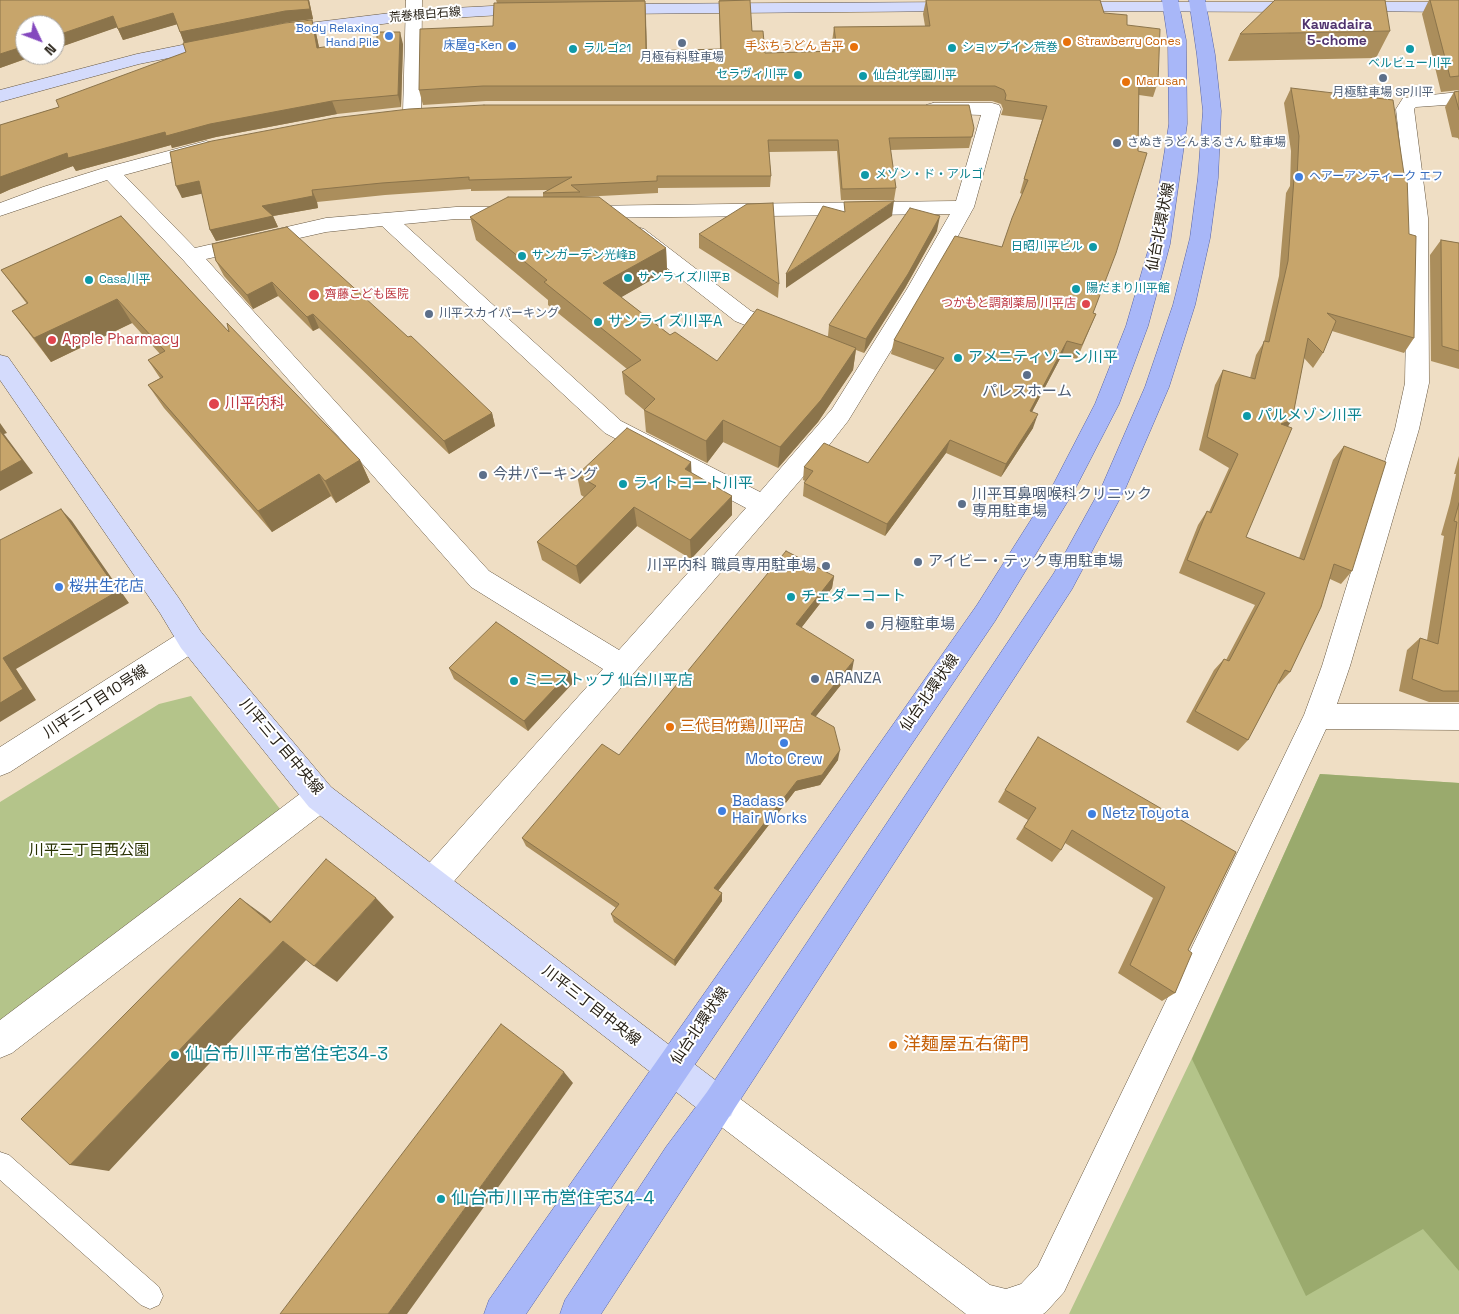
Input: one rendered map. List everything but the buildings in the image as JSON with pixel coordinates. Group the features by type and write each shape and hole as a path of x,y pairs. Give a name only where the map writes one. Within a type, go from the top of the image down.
{"main road":[{"name":"仙台北環状線","path":"503,1314 986,613 1062,491 1107,404 1137,326 1160,244 1178,124 1177,40 1184,4"},
{"path":"579,1314 679,1160 719,1104 976,715 1062,581 1118,478 1160,378 1184,305 1200,238 1208,178 1212,111 1184,4"}],"street":[{"path":"1052,7 1184,4 1459,8"},
{"path":"412,113 414,7"},
{"name":"荒巻根白石線","path":"261,34 414,7 501,10 551,9"},
{"path":"590,9 974,7"},
{"path":"0,96 137,59 242,38"},
{"path":"719,1104 981,1302 1006,1308 1033,1299 1051,1279 1318,716 1342,647 1407,429 1418,384 1418,218 1405,109 1410,102 1459,98"},
{"path":"432,883 806,457 840,415 861,362 918,290 964,207 992,109 913,109"},
{"path":"0,210 50,190 111,172 226,143"},
{"path":"111,172 191,256 480,579 622,666"},
{"path":"561,212 964,207"},
{"path":"191,256 326,225 456,214 532,212"},
{"path":"608,212 743,316 797,338"},
{"path":"386,219 613,427 764,505"},
{"name":"川平三丁目中央線","path":"0,363 192,640 320,797 719,1104"},
{"name":"川平三丁目10号線","path":"0,764 192,640"},
{"path":"1318,716 1459,717"},
{"path":"0,1041 320,797"}],"lane":[{"path":"0,1164 150,1296"}],"green space":[{"name":"川平三丁目西公園","path":"191,696 284,814 0,1027 0,802 159,704"},
{"path":"1320,774 1459,783 1459,1314 1069,1314 1192,1058"},
{"path":"1320,774 1459,783 1459,1271 1423,1229 1306,1296 1192,1059"}],"place":[{"name":"Body Relaxing Hand Pile","path":"389,36"},
{"name":"Strawberry Cones","path":"1067,42"},
{"name":"月極有料駐車場","path":"682,43"},
{"name":"床屋g-Ken","path":"512,46"},
{"name":"手ぶちうどん 吉平","path":"854,47"},
{"name":"ショップイン荒巻","path":"952,48"},
{"name":"ラルゴ21","path":"573,49"},
{"name":"ベルビュー川平","path":"1410,49"},
{"name":"セラヴィ川平","path":"798,75"},
{"name":"仙台北学園川平","path":"863,76"},
{"name":"月極駐車場 SP川平","path":"1383,78"},
{"name":"Marusan","path":"1126,82"},
{"name":"さぬきうどんまるさん 駐車場","path":"1117,143"},
{"name":"メゾン・ド・アルゴ","path":"865,175"},
{"name":"ヘアーアンティーク エフ","path":"1299,177"},
{"name":"日昭川平ビル","path":"1093,247"},
{"name":"サンガーデン光峰B","path":"522,256"},
{"name":"サンライズ川平B","path":"628,278"},
{"name":"Casa川平","path":"89,280"},
{"name":"陽だまり川平館","path":"1076,289"},
{"name":"齊藤こども医院","path":"314,295"},
{"name":"つかもと調剤薬局 川平店","path":"1086,304"},
{"name":"川平スカイパーキング","path":"429,314"},
{"name":"サンライズ川平A","path":"598,322"},
{"name":"Apple Pharmacy","path":"52,340"},
{"name":"アメニティゾーン川平","path":"958,358"},
{"name":"パレスホーム","path":"1027,375"},
{"name":"川平内科","path":"214,404"},
{"name":"パルメゾン川平","path":"1247,416"},
{"name":"今井パーキング","path":"483,475"},
{"name":"ライトコート川平","path":"623,484"},
{"name":"川平耳鼻咽喉科クリニック 専用駐車場","path":"962,504"},
{"name":"アイビー・テック専用駐車場","path":"918,562"},
{"name":"川平内科 職員専用駐車場","path":"826,566"},
{"name":"桜井生花店","path":"59,587"},
{"name":"チェダーコート","path":"791,597"},
{"name":"月極駐車場","path":"870,625"},
{"name":"ARANZA","path":"815,679"},
{"name":"ミニストップ 仙台川平店","path":"514,681"},
{"name":"三代目竹鶏 川平店","path":"670,727"},
{"name":"Moto Crew","path":"784,743"},
{"name":"Badass Hair Works","path":"722,811"},
{"name":"Netz Toyota","path":"1092,814"},
{"name":"洋麺屋五右衛門","path":"893,1045"},
{"name":"仙台市川平市営住宅34-3","path":"175,1055"},
{"name":"仙台市川平市営住宅34-4","path":"441,1199"}],"district":[{"name":"Kawadaira 5-chome","path":"1337,33"}]}
